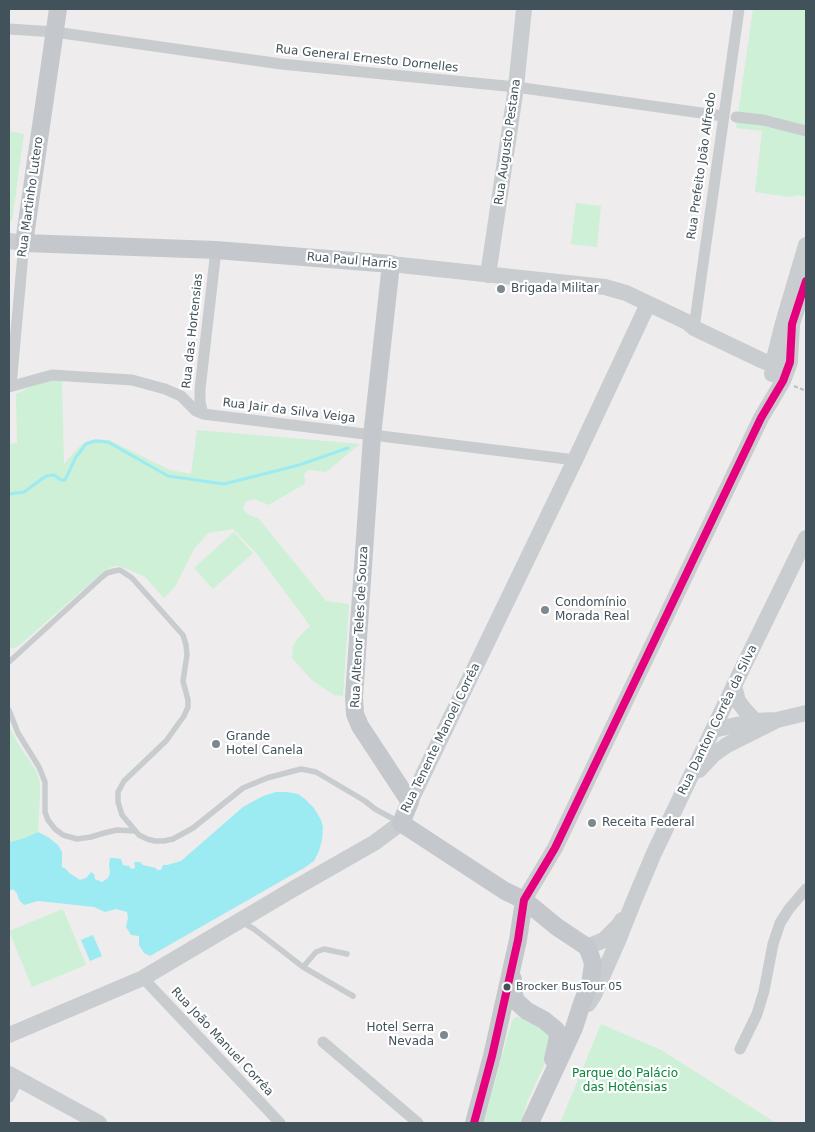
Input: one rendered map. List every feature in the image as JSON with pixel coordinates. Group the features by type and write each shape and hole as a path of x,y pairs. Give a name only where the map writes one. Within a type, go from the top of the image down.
{"main road":[{"name":"Rua Martinho Lutero","path":"16,242 58,9"},
{"name":"Rua Paul Harris","path":"16,242 216,250 391,264"},
{"name":"Rua Altenor Teles de Souza","path":"391,264 372,436 354,697 355,714 360,726 410,802"},
{"name":"Rua Tenente Manoel Corrêa","path":"401,823 410,802"},
{"path":"401,823 505,891 530,905 557,927 587,947 591,956 593,964 590,984 574,1028 530,1123"},
{"path":"474,1123 492,1056 518,940 530,905"},
{"path":"518,940 524,932 536,925 557,927"},
{"path":"512,964 515,998 527,1011 544,1020 556,1030 558,1037 541,1100"},
{"path":"492,1056 507,1016 516,1011 527,1011"},
{"path":"544,1020 574,1028"}],"street":[{"name":"Rua Augusto Pestana","path":"488,275 516,87 524,9"},
{"name":"Rua Prefeito João Alfredo","path":"692,324 739,9"},
{"name":"Rua General Ernesto Dornelles","path":"9,29 55,32 281,64 516,87 723,116"},
{"path":"736,117 763,120 806,131"},
{"name":"Rua Martinho Lutero","path":"10,387 16,242"},
{"path":"530,905 555,848 762,418 783,381 783,322 806,245"},
{"name":"Rua das Hortensias","path":"203,414 200,402 200,389 216,250"},
{"name":"Rua Paul Harris","path":"391,264 605,287 626,293 745,348 764,352 782,359"},
{"path":"782,359 806,281"},
{"name":"Rua Tenente Manoel Corrêa","path":"410,802 648,304"},
{"path":"10,387 52,375 132,380 165,389 181,396 196,411 203,414"},
{"name":"Rua Jair da Silva Veiga","path":"203,414 575,460"},
{"name":"Rua Danton Corrêa da Silva","path":"574,1028 594,995 654,853 806,538"},
{"path":"734,686 738,701 755,721"},
{"path":"713,730 755,721 777,720 806,713"},
{"path":"690,778 713,755 727,745 777,720"},
{"name":"Rua Tenente Manoel Corrêa","path":"9,1036 144,978 374,843 401,823"},
{"path":"740,1049 757,1014 764,991 773,944 780,923 806,889"},
{"name":"Rua Danton Corrêa da Silva","path":"587,947 604,940 619,925 632,903"},
{"name":"Rua João Manuel Corrêa","path":"144,978 280,1123"},
{"path":"323,1042 418,1123"},
{"path":"9,1097 14,1076 98,1123"}],"lane":[{"path":"9,662 102,577 114,570 120,570 132,578 183,634 187,655 184,682 188,707 184,716 166,741 124,781 118,792 118,802 122,815 139,836 147,840 168,841 193,828 243,788 267,778 301,769 316,772 401,823"},
{"path":"9,710 18,733 39,766 45,782 44,812 55,829 63,835 77,839 117,830 135,831"},
{"path":"240,921 254,929 303,967 353,996"},
{"path":"303,967 316,952 324,949 347,954"}],"green space":[{"path":"753,9 806,9 806,197 798,195 790,197 755,192 762,131 736,128"},
{"path":"9,131 24,134 12,221 9,221"},
{"path":"576,203 601,206 597,247 571,244"},
{"path":"45,380 62,381 64,464 85,442 95,439 109,440 170,470 191,474 197,430 360,444 326,472 309,470 304,474 305,484 268,505 255,499 246,501 243,508 246,513 259,519 326,601 349,604 343,696 334,695 312,680 292,658 293,646 310,626 257,554 233,529 208,533 194,549 175,587 164,598 145,577 119,566 111,567 21,644 15,648 9,648 9,444 17,443 16,394"},
{"path":"234,532 253,553 213,589 194,568"},
{"path":"9,727 37,772 40,793 38,832 10,842 9,848"},
{"path":"63,909 86,965 32,987 9,931"},
{"path":"517,1017 551,1032 553,1046 527,1102 521,1123 483,1123 512,1021"},
{"name":"Parque do Palácio das Hotênsias","path":"601,1024 661,1050 776,1123 560,1123"}],"water":[{"path":"276,792 298,794 314,808 321,820 323,827 322,840 314,861 150,956 144,953 139,945 139,936 131,935 126,927 127,912 116,909 105,912 94,907 38,901 24,905 13,889 9,891 10,842 38,832 58,845 62,852 62,867 69,873 80,880 86,878 91,872 94,874 95,879 102,882 108,878 110,873 110,858 121,859 123,865 130,868 134,869 134,862 140,862 157,870 161,870 163,865 181,861 243,807 263,796"},
{"path":"93,935 102,956 90,961 81,940"}],"waterway":[{"path":"9,494 24,492 46,476 54,475 61,480 65,480 76,457 86,444 95,441 108,442 168,476 224,484 299,465 348,448"}],"transit line":[{"path":"474,1123 492,1056 518,940 524,900 555,848 761,418 783,381 790,362 792,324 806,281"}],"place":[{"name":"Brigada Militar","path":"501,289"},
{"name":"Condomínio Morada Real","path":"545,610"},
{"name":"Grande Hotel Canela","path":"216,744"},
{"name":"Receita Federal","path":"592,823"},
{"name":"Brocker BusTour 05","path":"507,987"},
{"name":"Hotel Serra Nevada","path":"444,1035"}]}
